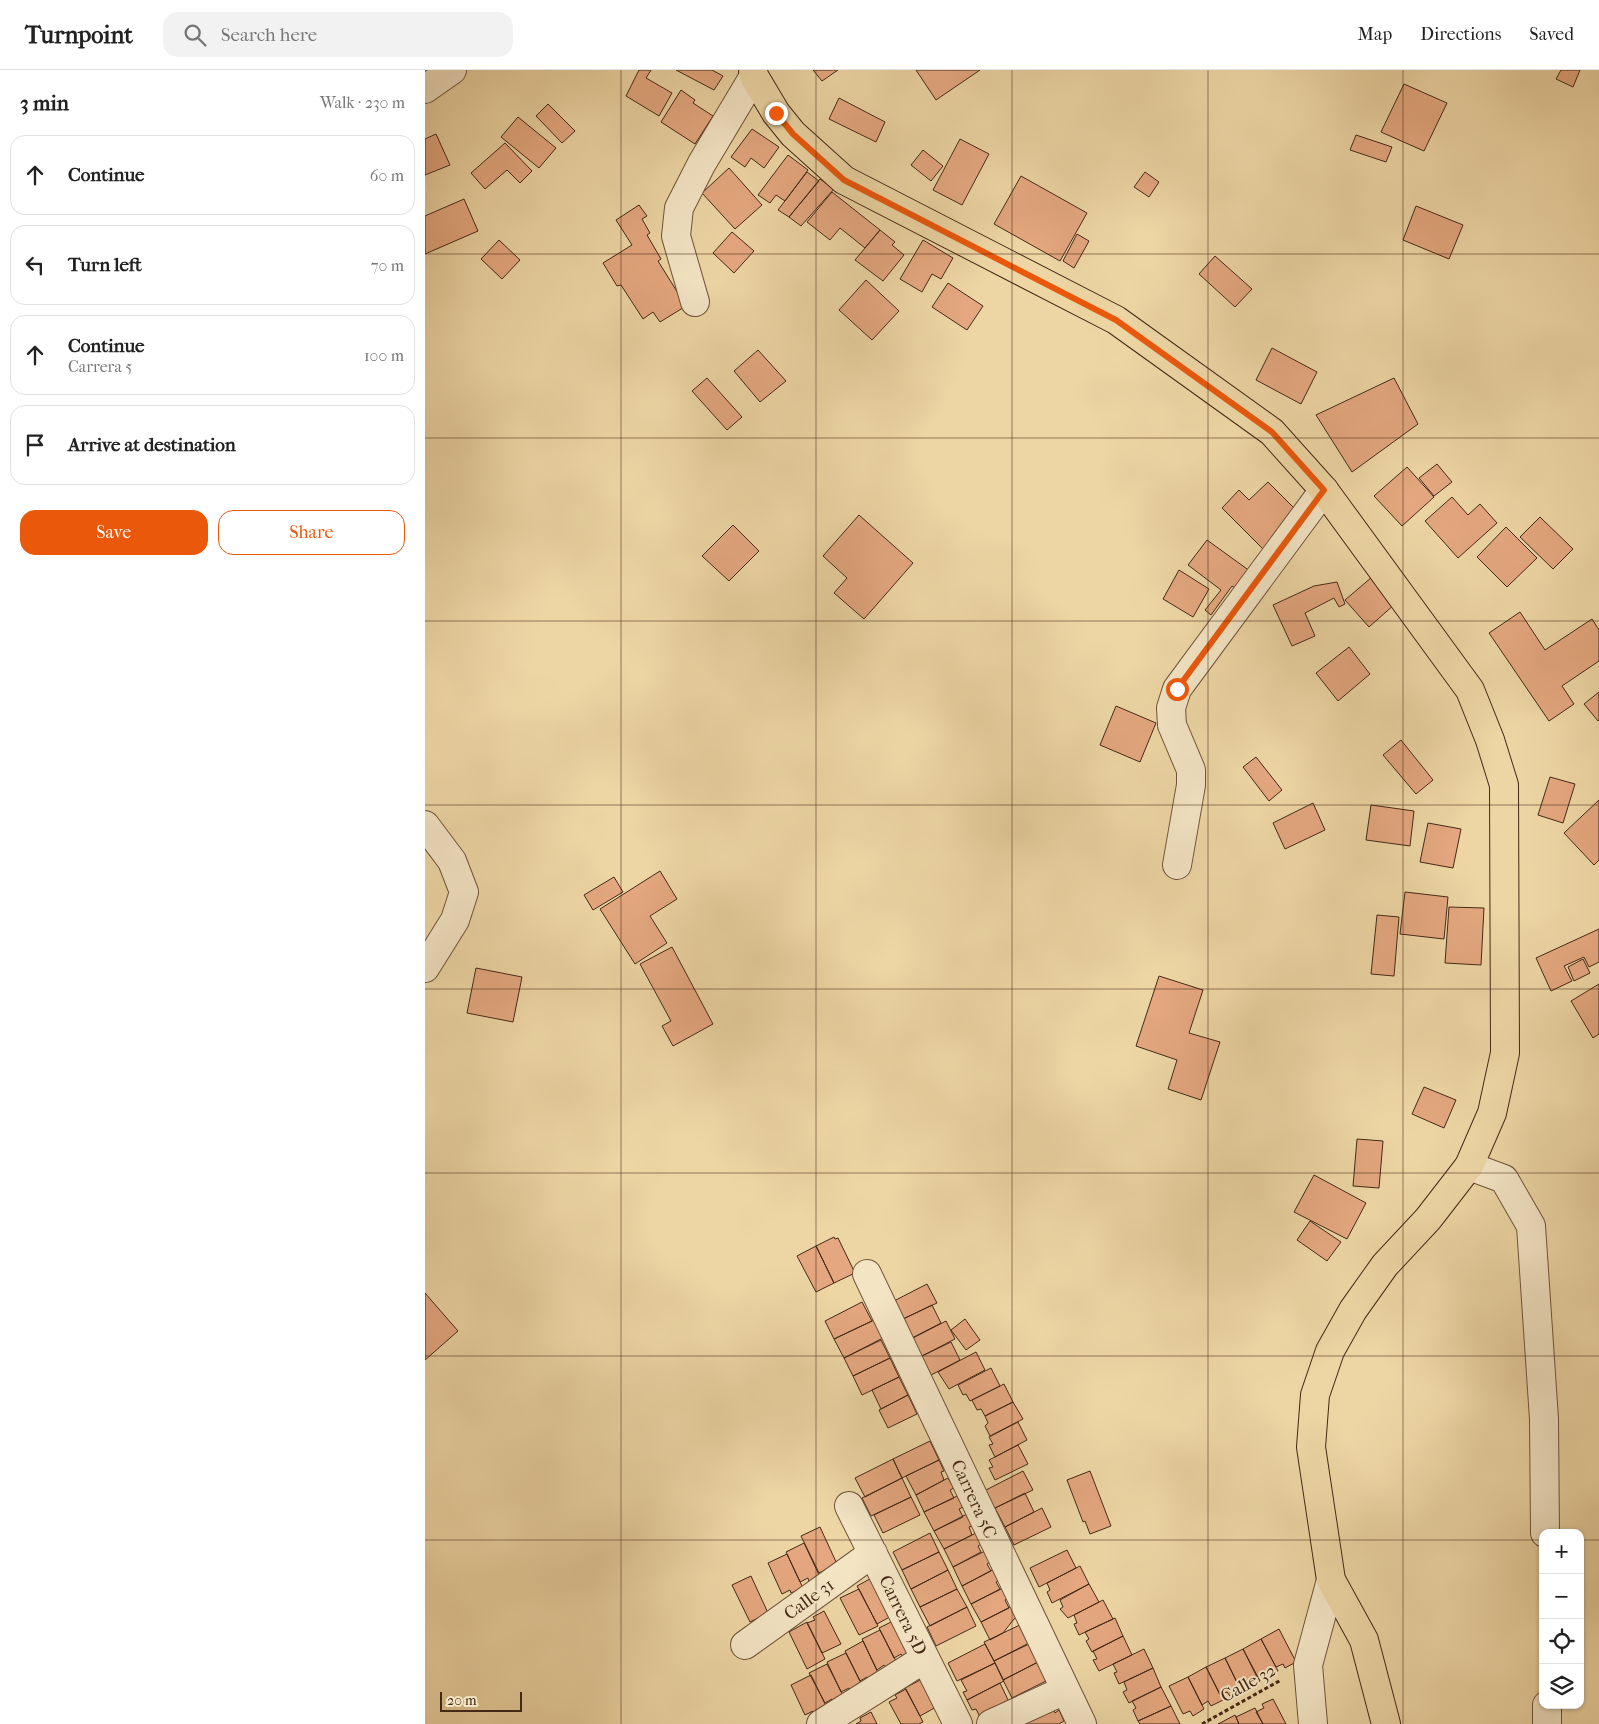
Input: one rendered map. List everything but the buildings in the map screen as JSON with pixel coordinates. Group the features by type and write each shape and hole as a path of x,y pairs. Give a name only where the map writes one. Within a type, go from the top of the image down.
{"main road":[{"path":"753,73 776,113 793,134 844,180 1116,320 1272,432 1324,490 1470,690 1491,740 1504,785 1505,1053 1492,1113 1469,1166 1428,1219 1385,1265 1353,1310 1330,1351 1315,1394 1311,1447 1331,1580 1364,1640 1386,1724"}],"street":[{"path":"425,89 451,70"},
{"path":"695,302 676,236 679,208 753,73"},
{"path":"1177,865 1191,785 1191,770 1172,725 1171,708 1177,689 1324,490"},
{"path":"425,825 452,861 464,892 455,920 425,968"},
{"path":"1469,1166 1505,1179 1531,1226 1543,1419 1545,1529"},
{"name":"Carrera 5C","path":"867,1274 1082,1724"},
{"name":"Carrera 5D","path":"849,1506 958,1724"},
{"name":"Calle 31","path":"745,1645 873,1553"},
{"path":"1313,1724 1308,1665 1331,1580"},
{"path":"821,1724 924,1659"},
{"path":"991,1724 1065,1690"},
{"path":"1547,1709 1547,1724"}],"path":[{"name":"Calle 32","path":"1202,1724 1308,1665"}],"route":[{"path":"776,113 793,134 844,180 1116,320 1272,432 1324,490 1177,689"}]}
